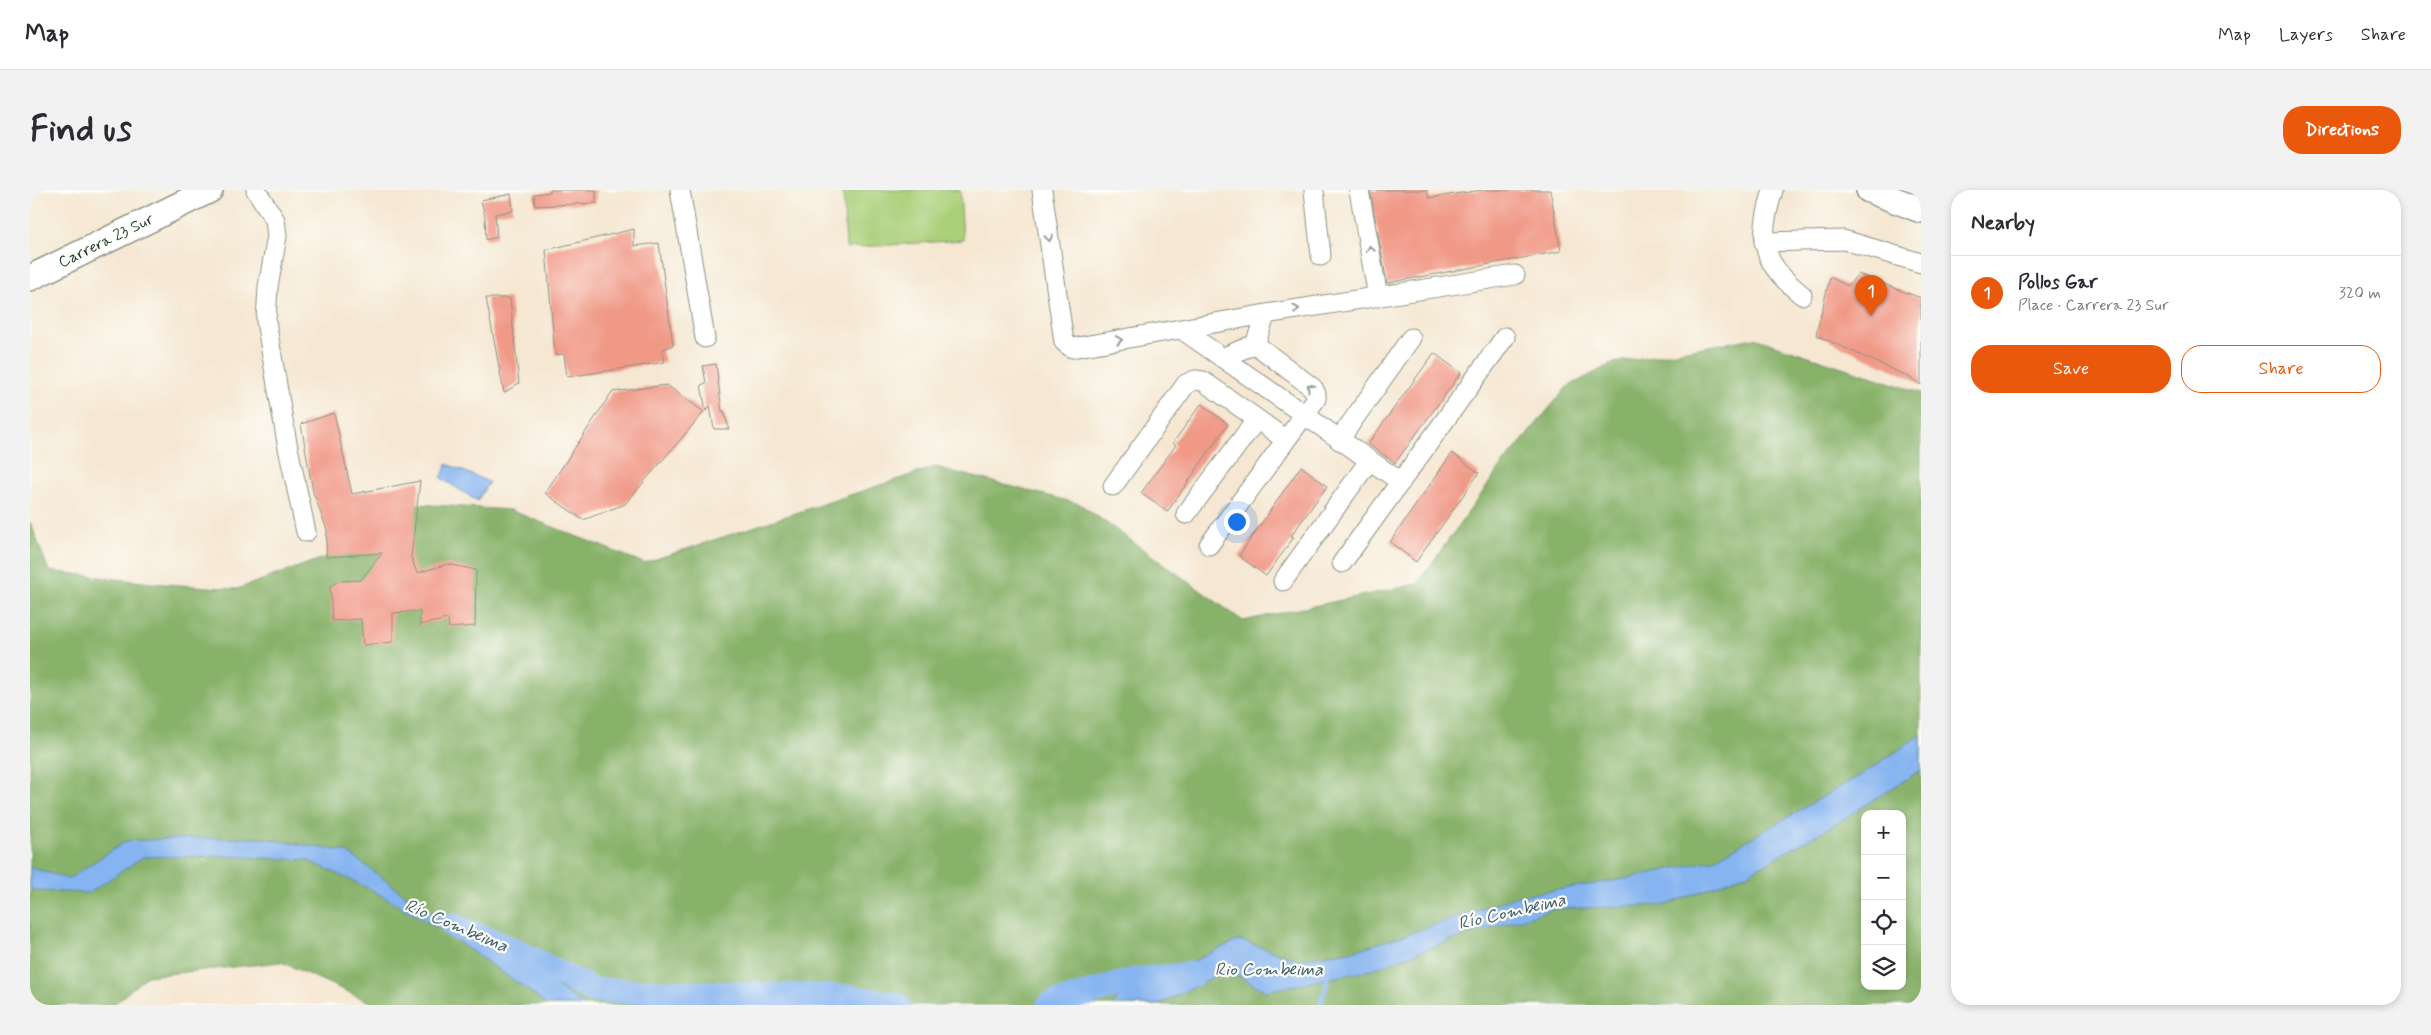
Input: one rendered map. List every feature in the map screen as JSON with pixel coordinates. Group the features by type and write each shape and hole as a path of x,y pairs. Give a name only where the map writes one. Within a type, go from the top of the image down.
{"main road":[{"name":"Carrera 23 Sur","path":"30,278 210,190"},
{"path":"1869,190 1921,210"}],"street":[{"path":"256,190 275,220 277,236 268,287 266,322 287,443 306,532"},
{"path":"680,190 704,338"},
{"path":"1042,190 1064,342 1072,348 1266,314 1515,275"},
{"path":"1314,190 1321,256"},
{"path":"1359,190 1378,297"},
{"path":"1772,190 1766,212 1764,242 1770,262 1780,278 1802,295"},
{"path":"1764,242 1844,240 1921,262"},
{"path":"1222,358 1254,344 1266,314"},
{"path":"1180,329 1401,482"},
{"path":"1342,563 1505,337"},
{"path":"1339,440 1411,338"},
{"path":"1209,545 1316,399 1313,388 1254,344"},
{"path":"1113,486 1186,384 1195,380 1203,381 1286,440"},
{"path":"1186,514 1257,419"},
{"path":"1283,581 1370,460"}],"green space":[{"path":"843,190 960,190 963,240 846,248"},
{"path":"1754,338 1921,393 1921,1005 377,1005 281,962 147,976 113,1005 30,1005 30,522 49,571 151,583 237,589 326,557 417,504 510,510 644,563 935,467 1080,504 1243,621 1417,584 1502,465 1567,387 1613,363"}],"water":[{"path":"447,464 489,482 477,501 441,478"},
{"name":"Rio Combeima","path":"1921,735 1921,770 1837,823 1749,873 1666,905 1554,909 1458,938 1367,971 1266,991 1227,970 1158,1005 1112,1005 1122,994 1239,940 1297,959 1356,950 1518,896 1624,879 1713,860 1864,773"},
{"path":"193,838 262,838 347,852 419,905 498,946 585,1005 546,1005 532,993 441,930 372,890 307,860 221,856 143,857 89,893 35,891 30,888 30,867 68,879 126,841"}],"building":[{"path":"550,190 596,190 596,203 535,206 534,194 550,192"},
{"path":"1370,190 1427,190 1429,198 1482,190 1550,190 1561,251 1387,283"},
{"path":"511,194 513,211 495,214 497,237 486,240 485,216 481,200"},
{"path":"634,229 634,246 659,243 673,345 662,350 665,362 567,377 564,354 555,355 546,250"},
{"path":"1858,274 1921,298 1921,385 1909,377 1816,335 1830,277 1848,286"},
{"path":"486,298 510,298 519,383 504,393"},
{"path":"1434,353 1461,373 1395,463 1368,444"},
{"path":"716,364 722,412 724,411 729,429 714,429 710,406 706,411 701,385 706,383 703,366"},
{"path":"667,385 704,412 625,504 583,520 545,493 612,392"},
{"path":"1201,404 1228,424 1167,512 1141,493 1176,445 1173,443"},
{"path":"334,413 352,494 420,481 411,557 417,573 448,564 476,570 475,626 449,628 448,619 420,625 420,611 393,613 393,642 363,645 361,619 332,621 330,586 339,581 361,580 382,553 326,557 327,530 313,492 301,424"},
{"path":"1452,453 1479,473 1416,562 1390,542"},
{"path":"1301,466 1327,486 1291,536 1294,537 1266,576 1239,556"}],"waterway":[{"name":"Río Combeima","path":"453,926 510,948 593,990 851,997 898,1005"},
{"name":"Río Combeima","path":"1049,1005 1134,980 1193,974"},
{"path":"1320,1005 1329,975"}],"place":[{"name":"Pollos Gar","path":"1871,316"}]}
